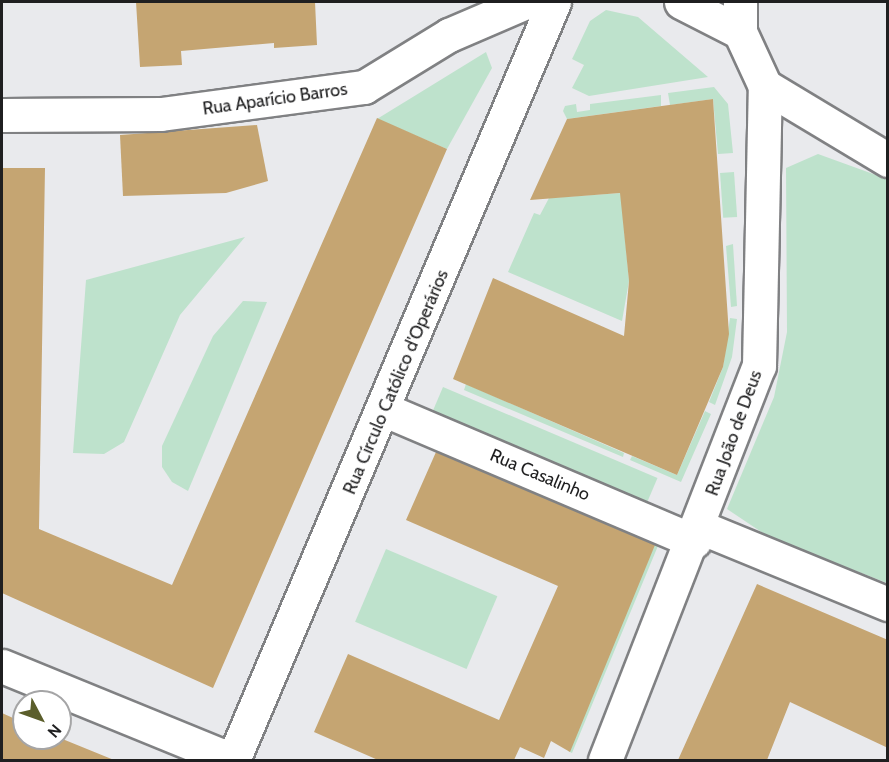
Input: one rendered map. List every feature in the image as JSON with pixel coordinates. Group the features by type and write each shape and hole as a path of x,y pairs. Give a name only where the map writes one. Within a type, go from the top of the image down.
{"street":[{"name":"Rua Aparício Barros","path":"2,115 161,114 364,87 449,35 526,2"},
{"name":"Rua Círculo Católico d'Operários","path":"233,760 385,410 554,2"},
{"path":"681,2 740,17 765,86 888,160"},
{"name":"Rua João de Deus","path":"605,760 697,534 759,366 765,86"},
{"name":"Rua Casalinho","path":"385,410 697,534 888,604"},
{"path":"2,666 233,760"}],"green space":[{"path":"606,10 638,17 708,77 589,96 572,88 584,65 572,59 590,21"},
{"path":"486,52 492,68 447,149 377,119"},
{"path":"714,87 728,104 733,153 718,154 713,99 670,105 668,93"},
{"path":"661,95 661,106 567,119 563,111 565,106 576,104 577,112 590,110 590,104"},
{"path":"818,154 887,179 887,583 769,537 727,509 774,397 787,332 786,168"},
{"path":"734,172 737,217 723,218 720,173"},
{"path":"621,193 629,281 622,321 508,272 534,213 540,215 549,198"},
{"path":"245,237 180,315 124,442 104,454 73,453 86,280"},
{"path":"733,244 737,306 731,307 726,246"},
{"path":"243,301 267,302 188,491 172,482 162,467 162,446 213,336"},
{"path":"730,318 737,319 732,357 715,405 709,402 723,367"},
{"path":"466,384 624,453 623,457 464,390"},
{"path":"443,387 657,478 645,507 431,416"},
{"path":"705,411 711,414 681,482 630,460 632,456 677,475"},
{"path":"439,446 660,541 572,753 568,751 655,544 436,452"},
{"path":"386,549 497,596 467,669 355,622"}],"building":[{"path":"136,2 315,2 317,45 274,48 274,43 181,51 182,65 140,67"},
{"path":"713,99 729,334 723,367 677,475 453,379 493,278 624,336 629,281 620,193 530,200 567,119"},
{"path":"377,118 447,149 213,688 2,593 2,168 45,168 39,529 172,585"},
{"path":"257,125 268,181 226,193 123,196 120,135"},
{"path":"436,452 655,545 570,752 551,741 544,758 520,747 514,760 378,760 314,732 348,654 499,720 558,586 406,520"},
{"path":"757,584 888,640 888,748 790,702 767,760 678,760"},
{"path":"2,713 12,718 12,750 72,750 72,743 114,760 2,760"}]}
